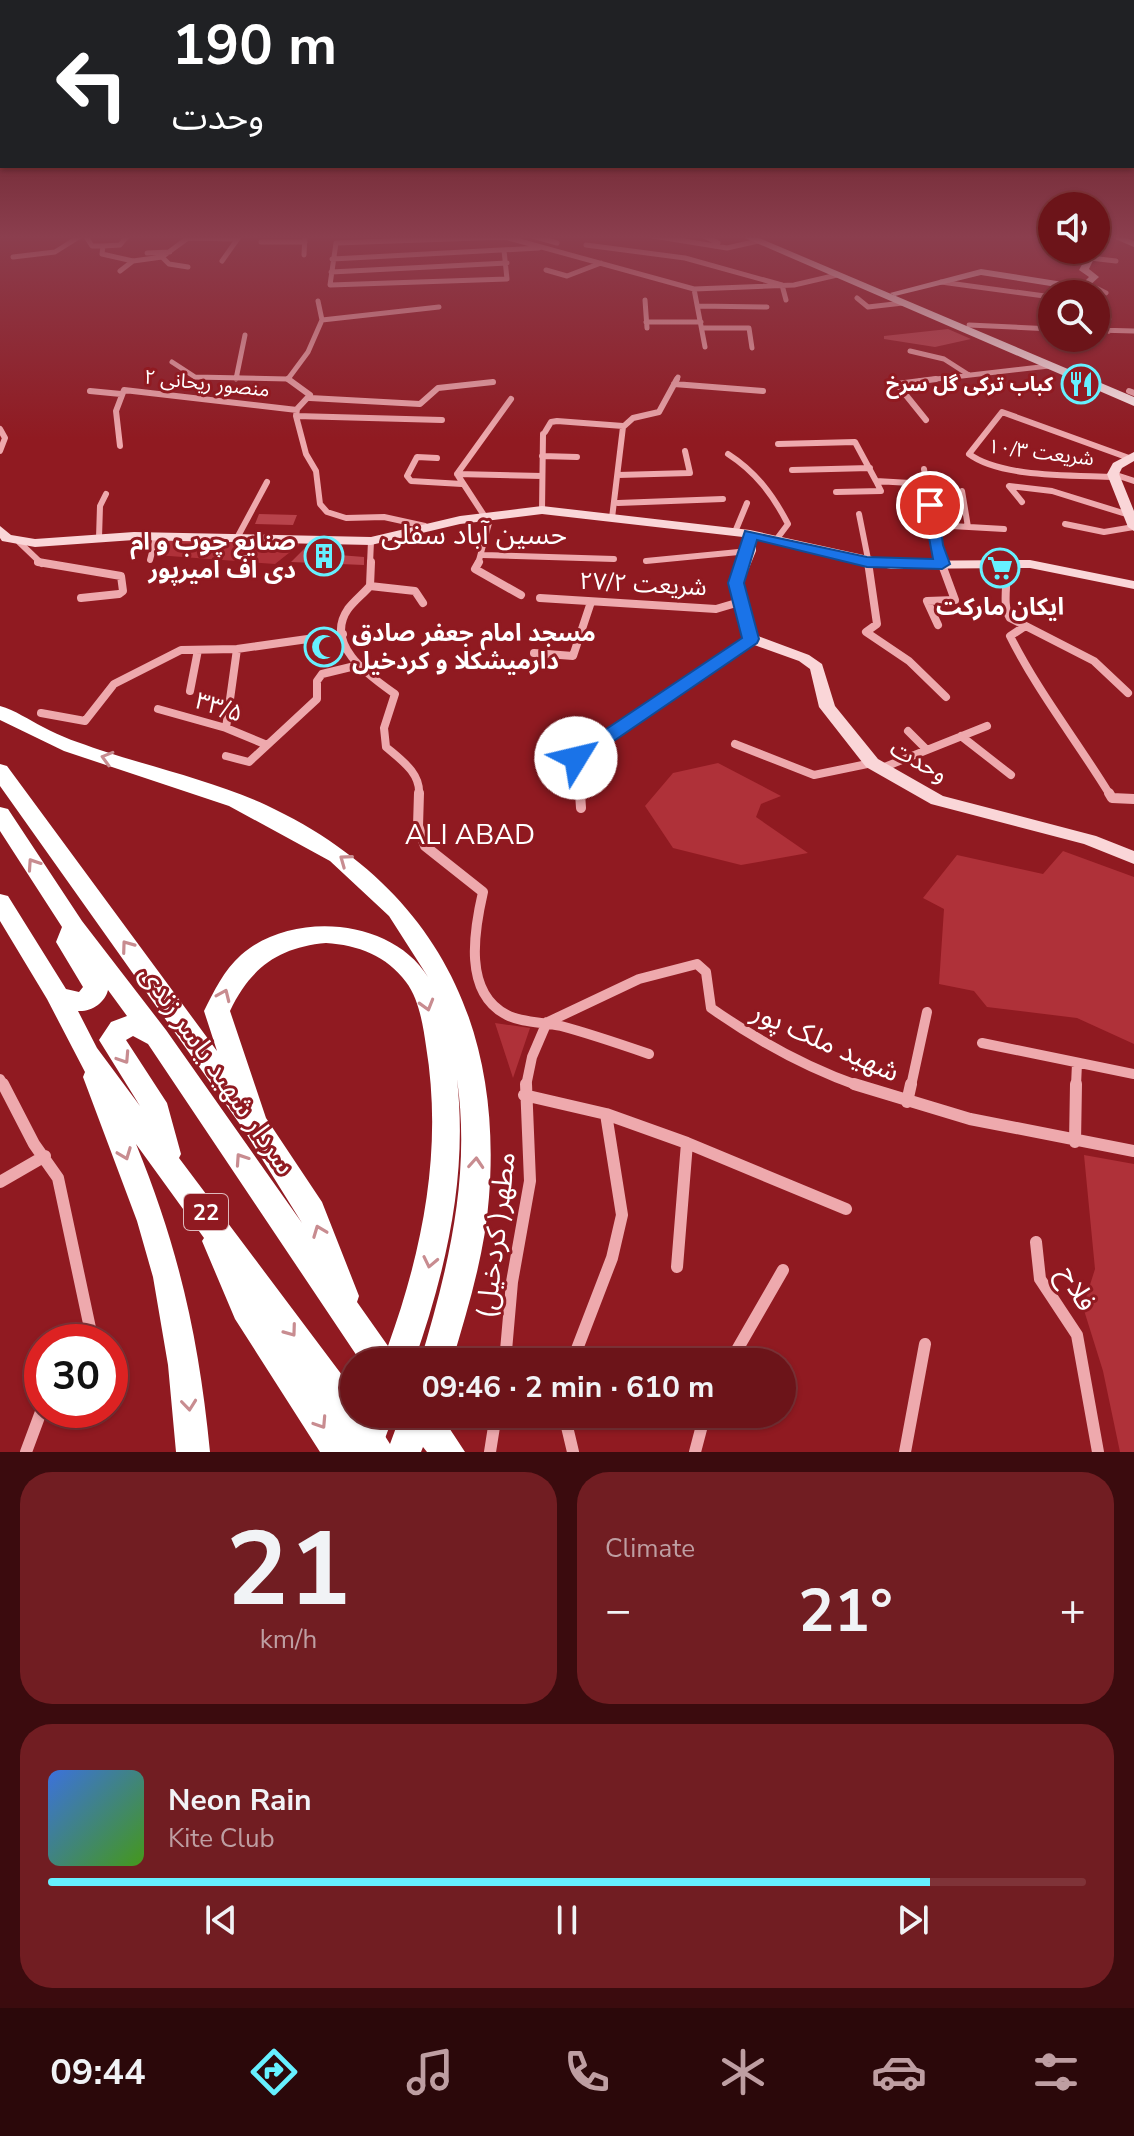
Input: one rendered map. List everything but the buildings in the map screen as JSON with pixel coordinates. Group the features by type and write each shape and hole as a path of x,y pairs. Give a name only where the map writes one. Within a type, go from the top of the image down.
{"highway":[{"path":"0,712 70,747 149,769 221,796 312,836 357,869 394,905 429,951 456,1006 474,1075 477,1148 464,1269 441,1348"},
{"path":"0,771 254,1122 312,1211 357,1330"},
{"name":"سردار شهید یاسر زندی","path":"0,814 74,927 157,1037 370,1348"},
{"name":"22","path":"0,902 58,996 87,1055 203,1208 379,1452"},
{"path":"58,996 82,1002 95,994 96,986 68,942 74,927"},
{"path":"254,1122 217,1011 231,978 255,956 283,942 312,935 343,936 377,944 402,960 423,989 438,1041 446,1123 443,1192 422,1298 403,1348"},
{"path":"157,1037 137,1025 129,1025 116,1031 112,1040 153,1103 170,1164"},
{"path":"87,1055 152,1222 163,1261 184,1356 193,1452"},
{"path":"203,1208 246,1309 340,1452"},
{"path":"364,1452 373,1428"},
{"path":"404,1452 413,1428"},
{"path":"429,1428 448,1452"}],"main road":[{"path":"909,303 1047,366 1133,397"},
{"path":"911,303 1133,397"}],"street":[{"path":"288,379 308,352 322,320 317,303"},
{"path":"645,303 647,325 749,328 752,348"},
{"path":"697,303 705,347"},
{"path":"863,303 868,307 883,303"},
{"path":"698,306 767,307"},
{"path":"322,320 439,307"},
{"path":"969,325 1038,328"},
{"path":"1110,331 1134,331"},
{"path":"236,379 245,335"},
{"path":"910,351 944,359 970,375"},
{"path":"172,362 195,377 288,379 307,391 310,398"},
{"path":"926,420 897,384 1047,366"},
{"path":"612,518 618,503 617,449 623,426 634,417 659,412 678,377"},
{"path":"310,398 420,404 438,388 493,382"},
{"path":"674,384 763,391"},
{"name":"منصور ریحانی ۲","path":"120,446 116,411 124,390 296,413 442,420"},
{"path":"90,391 121,394"},
{"path":"310,398 296,413 306,454 316,471 320,504 327,512 346,518 384,517 425,526"},
{"path":"457,474 511,399"},
{"name":"شریعت ۱۰/۳","path":"1131,457 1002,412 969,454 974,460 1017,470 1114,476 1134,481"},
{"path":"542,510 544,433 551,422 623,426"},
{"path":"0,429 5,438 0,451"},
{"path":"778,444 855,442 881,491 836,492"},
{"path":"618,475 690,473 685,451"},
{"path":"728,454 749,467 770,490 788,524 776,540"},
{"path":"542,456 577,457"},
{"path":"437,458 417,457 407,476 411,481 462,484"},
{"path":"1065,524 1104,532 1134,527 1126,514 1114,476 1117,466 1131,457"},
{"path":"792,470 870,468"},
{"path":"924,469 935,545 955,600 927,601 938,625"},
{"path":"457,474 542,476"},
{"path":"457,474 489,523 483,555 476,571 521,595"},
{"path":"876,481 927,484"},
{"path":"237,538 267,482"},
{"path":"1022,502 1009,486 1046,488 1081,504 1126,514"},
{"path":"962,491 968,527"},
{"path":"99,538 100,506 106,494"},
{"path":"618,503 723,499"},
{"path":"581,808 576,758 579,753 709,671 751,639 744,601 736,583 745,539 747,503"},
{"path":"0,530 7,538 19,542 156,537 371,541 425,526 542,510 745,539 776,540 867,562 1048,565 1134,585"},
{"path":"859,514 878,614 877,624 866,632 909,661 946,697"},
{"path":"934,525 1004,529"},
{"path":"150,560 156,537"},
{"path":"646,561 745,539"},
{"path":"371,541 370,586 346,612 343,634 355,666 395,694 384,728 386,747 410,768 420,784 415,823 421,842 439,860 478,884 483,892 477,915 476,970 488,997 505,1015 547,1022 649,1054"},
{"path":"19,542 40,564 121,576 123,591 119,594 81,598"},
{"path":"483,555 614,559"},
{"path":"1006,562 1009,579 1005,610 1024,627 1094,661 1128,693"},
{"path":"370,586 415,591 423,603"},
{"name":"شریعت ۲۷/۲","path":"540,598 716,609 744,601"},
{"path":"534,653 573,656 591,602"},
{"path":"1024,627 1010,636 1033,683 1065,722 1112,798 1134,799"},
{"path":"41,713 85,721 114,684 164,656 343,634"},
{"name":"وحدت","path":"751,639 804,658 817,667 827,707 877,766 937,800 1090,840 1134,858"},
{"path":"226,728 237,649"},
{"path":"190,691 198,650"},
{"path":"226,756 249,762 317,699 317,681 322,674 355,666"},
{"name":"۳۳/۵","path":"158,709 226,728 267,745"},
{"path":"735,744 814,775 877,766 987,726"},
{"path":"908,731 926,749"},
{"path":"961,736 1011,775"},
{"name":"شهید ملک پور","path":"547,1022 673,966 697,964 706,972 711,1008 737,1030 843,1080 907,1102 1075,1142 1134,1151"},
{"path":"907,1102 927,1012"},
{"name":"مطهر( کردخیل)","path":"506,1348 512,1282 530,1181 531,1137 524,1095 532,1057 547,1022"},
{"path":"982,1043 1134,1074"},
{"path":"1075,1142 1077,1063"},
{"path":"0,1079 34,1144 58,1178 89,1324"},
{"path":"524,1095 606,1114 687,1143 846,1209"},
{"path":"577,1348 612,1258 622,1215 606,1114"},
{"path":"677,1267 687,1143"},
{"path":"0,1182 45,1156"},
{"name":"فلاح","path":"1036,1242 1040,1279 1077,1335 1098,1452"},
{"path":"738,1348 783,1270"},
{"path":"905,1452 925,1344"},
{"path":"26,1452 35,1428"},
{"path":"490,1452 494,1428"},
{"path":"567,1428 573,1452"},
{"path":"695,1452 701,1428"}],"shaded area":[{"path":"161,538 297,542 299,545 275,564 156,555"},
{"path":"718,763 781,796 761,804 756,817 808,853 741,865 673,848 645,806 673,773"},
{"path":"1063,851 1134,877 1134,1044 1077,1018 987,1007 974,991 939,984 944,909 923,898 957,855 1043,874"},
{"path":"495,1023 530,1028 513,1078"},
{"path":"1084,1155 1134,1164 1134,1452 1120,1452 1103,1371 1083,1307 1095,1269"}],"place":[{"name":"کباب ترکی گل سرخ","path":"1081,384"},
{"name":"صنایع چوب و ام دی اف امیرپور","path":"324,556"},
{"name":"ایکان مارکت","path":"1000,568"},
{"name":"مسجد امام جعفر صادق دارمیشکلا و کردخیل","path":"324,647"}],"district":[{"name":"حسین آباد سفلی","path":"474,534"},
{"name":"ALI ABAD","path":"470,834"}],"route":[{"path":"576,758 579,753 709,671 751,639 744,601 736,583 749,551 750,534 867,562 942,564 935,545 930,505"}]}
